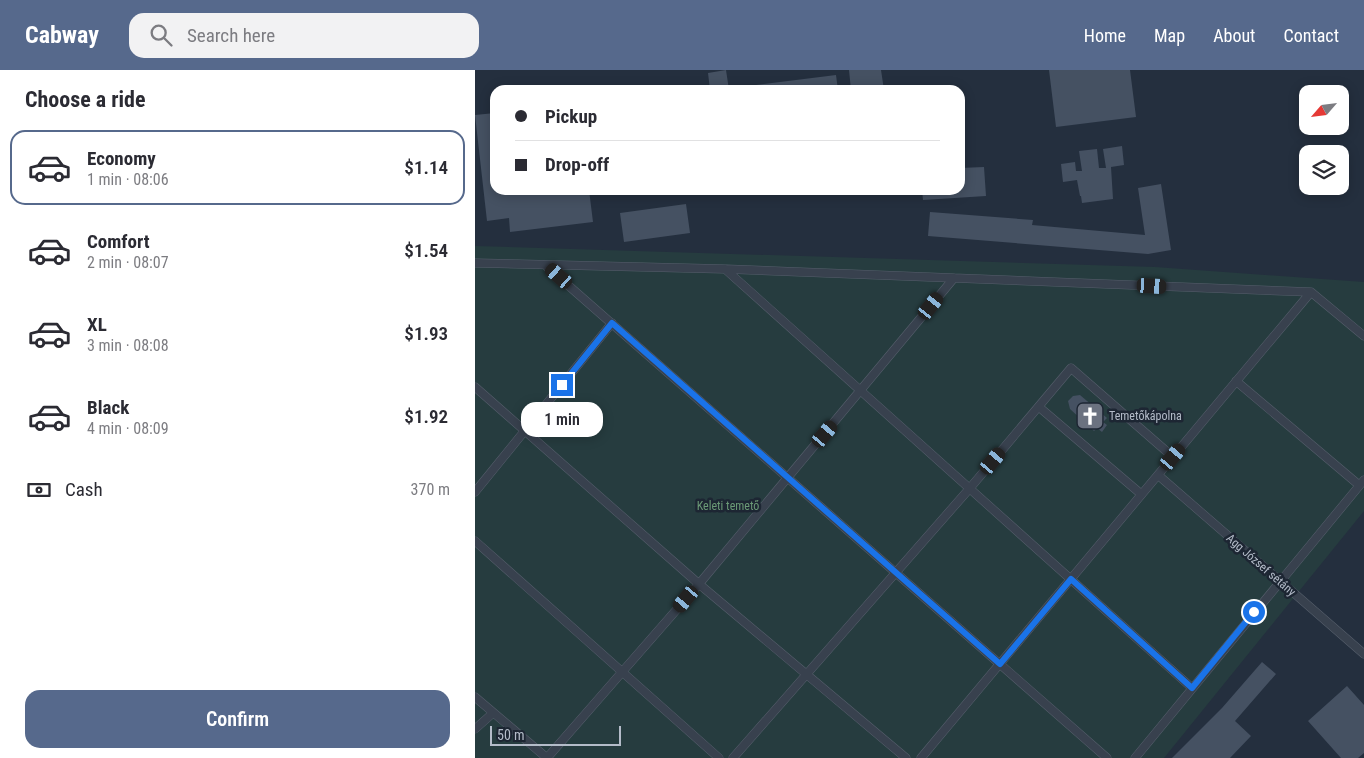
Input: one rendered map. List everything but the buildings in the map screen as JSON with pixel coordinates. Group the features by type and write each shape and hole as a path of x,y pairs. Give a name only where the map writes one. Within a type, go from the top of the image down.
{"lane":[{"path":"475,263 725,269 1311,292 1364,336"},
{"path":"545,264 1107,758"},
{"path":"725,269 1192,688"},
{"path":"475,697 547,758 699,584 954,278"},
{"path":"921,758 1311,292"},
{"path":"475,492 612,323"},
{"path":"733,758 970,488 1071,368 1173,457"},
{"path":"1135,758 1362,482 1237,381"},
{"path":"475,387 699,584 906,758"},
{"path":"1039,407 1141,494"},
{"name":"Agg József sétány","path":"1158,476 1364,654"},
{"path":"475,541 719,758"},
{"path":"475,729 493,713"}],"green space":[{"name":"Keleti temető","path":"475,246 1155,267 1364,282 1364,511 1164,758 475,758"}],"place":[{"name":"Temetőkápolna","path":"1090,416"}],"route":[{"path":"562,385 612,323 1000,664 1071,579 1192,688 1254,612"}]}
